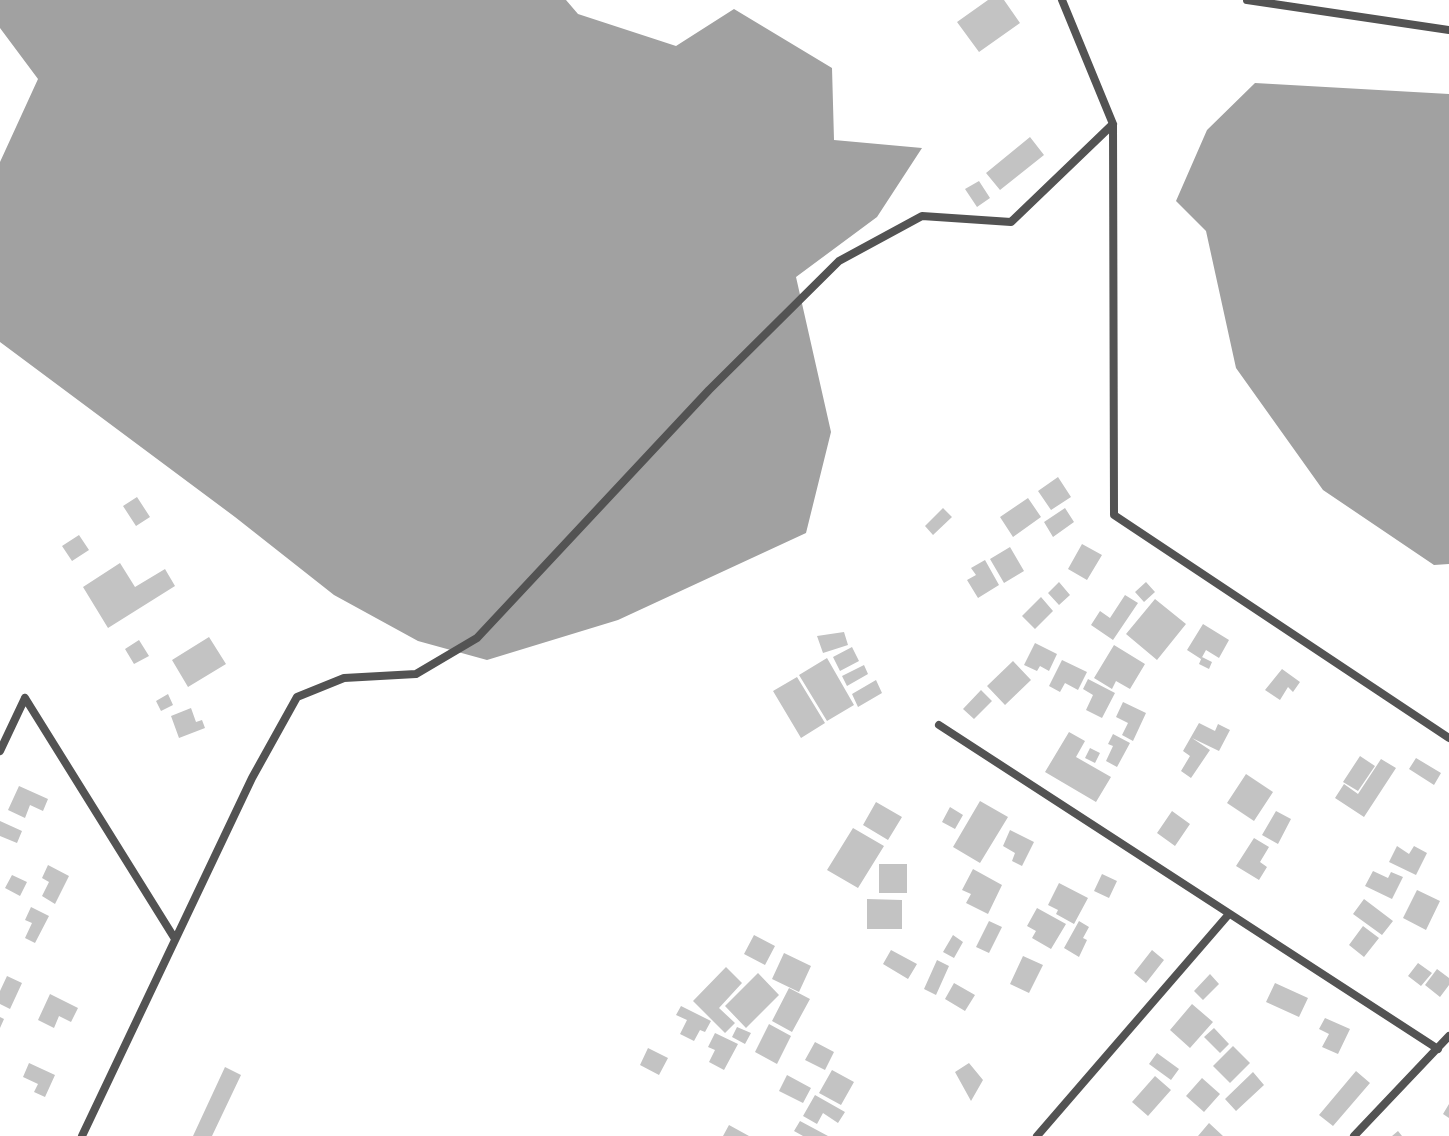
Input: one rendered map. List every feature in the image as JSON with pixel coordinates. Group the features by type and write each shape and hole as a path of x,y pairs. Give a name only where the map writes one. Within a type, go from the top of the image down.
{"street":[{"path":"1062,0 1113,124 1114,515 1449,738"},
{"path":"1247,0 1449,30"},
{"path":"82,1136 252,778 297,697 344,678 416,674 477,638 709,390 839,261 922,216 1011,222 1113,124"},
{"path":"0,750 25,698 175,939"},
{"path":"939,726 1438,1049"},
{"path":"1037,1136 1229,914"},
{"path":"1354,1136 1449,1036"}],"shaded area":[{"path":"0,0 566,0 578,14 676,46 734,9 832,68 834,140 922,148 877,217 796,277 831,432 806,533 618,620 487,660 418,641 334,595 235,517 0,342 0,162 38,79 0,28"},
{"path":"1255,83 1449,94 1449,564 1434,565 1323,490 1236,368 1206,231 1176,201 1207,130"}],"building":[{"path":"988,0 1004,0 1020,23 979,52 957,22"},
{"path":"1030,137 1044,155 1000,190 986,173"},
{"path":"979,181 990,198 977,207 965,189"},
{"path":"1058,477 1071,497 1051,510 1038,491"},
{"path":"137,497 150,517 136,526 123,506"},
{"path":"1028,498 1041,517 1013,537 1000,517"},
{"path":"943,508 952,517 933,535 925,526"},
{"path":"1065,508 1074,522 1053,537 1044,522"},
{"path":"79,535 89,550 72,561 62,546"},
{"path":"1082,544 1102,555 1087,580 1068,569"},
{"path":"1010,547 1024,571 1004,583 990,559"},
{"path":"985,560 999,585 978,598 967,580 976,575 971,568"},
{"path":"120,563 135,587 165,569 175,586 108,628 83,587"},
{"path":"1059,582 1070,595 1059,605 1048,593"},
{"path":"1146,582 1155,592 1144,602 1135,592"},
{"path":"1125,595 1138,603 1113,640 1091,625 1100,611 1110,618"},
{"path":"1041,597 1053,611 1035,629 1022,616"},
{"path":"1155,599 1186,624 1157,660 1126,634"},
{"path":"1203,624 1229,640 1219,658 1206,650 1201,659 1187,650"},
{"path":"844,632 848,645 823,653 817,636"},
{"path":"209,637 226,664 188,687 172,660"},
{"path":"139,640 149,656 134,664 125,649"},
{"path":"1035,643 1057,654 1049,671 1040,666 1037,671 1024,665"},
{"path":"1114,645 1145,664 1130,689 1116,681 1112,689 1094,678"},
{"path":"852,647 859,661 840,671 833,657"},
{"path":"1202,657 1212,662 1209,669 1199,664"},
{"path":"827,658 854,705 827,721 799,675"},
{"path":"1062,660 1087,672 1078,690 1065,683 1060,692 1049,686"},
{"path":"1013,661 1031,680 1005,705 987,686"},
{"path":"864,665 868,674 847,686 842,676"},
{"path":"1282,669 1300,682 1293,692 1288,687 1280,700 1265,690"},
{"path":"797,677 825,723 801,738 773,691"},
{"path":"1088,679 1115,693 1102,718 1086,710 1093,695 1083,689"},
{"path":"876,680 882,693 858,707 852,694"},
{"path":"981,690 992,701 974,719 963,709"},
{"path":"168,694 173,705 161,711 156,701"},
{"path":"1123,702 1146,713 1133,741 1122,735 1128,723 1116,717"},
{"path":"191,708 196,722 202,720 205,728 179,738 171,716"},
{"path":"1199,723 1215,731 1218,724 1230,730 1219,751 1192,738 1210,750 1191,778 1181,771 1190,756 1183,751"},
{"path":"1069,732 1085,741 1076,757 1111,777 1096,802 1045,772"},
{"path":"1113,734 1130,743 1117,767 1106,761 1113,746 1108,744"},
{"path":"1090,748 1100,753 1095,763 1085,758"},
{"path":"1360,756 1375,766 1358,791 1343,782"},
{"path":"1416,758 1441,773 1434,785 1409,769"},
{"path":"1381,759 1396,768 1364,817 1335,798 1344,784 1358,794"},
{"path":"1246,774 1273,792 1254,821 1227,803"},
{"path":"19,786 48,799 43,811 30,805 25,818 8,810"},
{"path":"980,801 1008,817 980,863 953,847"},
{"path":"876,802 902,817 888,840 863,825"},
{"path":"950,807 963,815 955,829 942,822"},
{"path":"1172,811 1190,824 1175,846 1157,833"},
{"path":"1276,811 1291,819 1278,844 1262,835"},
{"path":"0,821 22,831 17,843 0,836"},
{"path":"853,828 884,846 858,888 827,870"},
{"path":"1010,830 1034,842 1022,866 1012,861 1015,853 1003,846"},
{"path":"1254,838 1269,847 1260,862 1267,867 1259,880 1236,866"},
{"path":"1397,846 1409,854 1414,846 1427,853 1416,875 1389,862"},
{"path":"879,864 907,864 907,893 879,893"},
{"path":"48,865 69,876 55,904 42,896 49,882 42,878"},
{"path":"973,869 1002,885 988,914 966,903 971,894 962,890"},
{"path":"1373,871 1388,878 1391,872 1403,877 1392,899 1365,886"},
{"path":"1102,874 1117,881 1109,898 1094,891"},
{"path":"12,875 27,882 20,896 5,888"},
{"path":"1059,883 1088,898 1074,924 1056,914 1058,910 1048,905"},
{"path":"1417,890 1440,901 1426,930 1403,918"},
{"path":"867,899 902,900 902,929 867,929"},
{"path":"1364,899 1393,921 1382,935 1353,914"},
{"path":"31,907 49,916 35,943 25,938 32,923 25,920"},
{"path":"1037,908 1066,924 1051,949 1032,938 1036,931 1027,926"},
{"path":"989,921 1002,927 989,953 976,947"},
{"path":"1079,921 1089,927 1083,938 1087,940 1079,957 1064,948"},
{"path":"1363,926 1379,938 1364,957 1349,945"},
{"path":"754,935 775,946 765,965 744,954"},
{"path":"953,935 963,942 954,958 943,952"},
{"path":"891,950 917,964 908,979 883,964"},
{"path":"1152,950 1164,960 1146,983 1134,973"},
{"path":"784,953 811,966 799,992 772,979"},
{"path":"1023,956 1043,965 1029,993 1010,984"},
{"path":"937,960 949,966 936,995 924,989"},
{"path":"1418,963 1432,973 1421,986 1408,976"},
{"path":"726,967 742,983 719,1008 735,1023 725,1033 693,1001"},
{"path":"1437,969 1449,978 1449,985 1440,997 1425,985"},
{"path":"758,973 779,995 746,1028 725,1006"},
{"path":"1210,974 1219,984 1203,1000 1194,991"},
{"path":"7,976 22,983 10,1009 0,1004 0,991"},
{"path":"954,983 975,995 965,1011 945,999"},
{"path":"1275,983 1308,998 1299,1017 1266,1002"},
{"path":"789,988 810,999 792,1032 772,1021"},
{"path":"50,994 78,1008 71,1022 59,1016 54,1028 38,1020"},
{"path":"1192,1004 1213,1022 1190,1048 1170,1030"},
{"path":"681,1006 711,1021 705,1032 700,1030 694,1041 680,1034 687,1020 676,1015"},
{"path":"0,1017 4,1019 0,1028"},
{"path":"1325,1018 1350,1029 1338,1054 1322,1047 1329,1034 1319,1029"},
{"path":"769,1024 791,1036 777,1064 755,1052"},
{"path":"737,1027 751,1033 745,1044 732,1037"},
{"path":"1214,1028 1229,1044 1220,1053 1204,1037"},
{"path":"715,1033 738,1044 724,1070 709,1062 715,1050 708,1047"},
{"path":"815,1042 834,1052 825,1070 805,1060"},
{"path":"1233,1046 1250,1063 1230,1083 1213,1066"},
{"path":"648,1048 668,1058 659,1075 640,1065"},
{"path":"1157,1053 1179,1069 1171,1080 1149,1064"},
{"path":"29,1063 55,1075 45,1097 34,1092 38,1084 23,1077"},
{"path":"969,1063 983,1080 971,1101 955,1072"},
{"path":"225,1067 241,1075 212,1136 193,1136"},
{"path":"832,1070 854,1082 841,1105 819,1093"},
{"path":"1356,1071 1370,1083 1333,1126 1319,1115"},
{"path":"1253,1072 1264,1085 1236,1111 1225,1099"},
{"path":"787,1075 811,1088 803,1103 779,1091"},
{"path":"1155,1076 1171,1090 1148,1116 1132,1102"},
{"path":"1202,1078 1220,1094 1204,1112 1186,1096"},
{"path":"815,1095 845,1112 838,1123 823,1113 817,1124 803,1116"},
{"path":"1449,1104 1449,1118 1443,1114"},
{"path":"800,1121 828,1136 803,1136 794,1131"},
{"path":"1209,1123 1223,1136 1198,1136"},
{"path":"729,1125 749,1136 723,1136"},
{"path":"1398,1131 1402,1136 1392,1136"}]}
